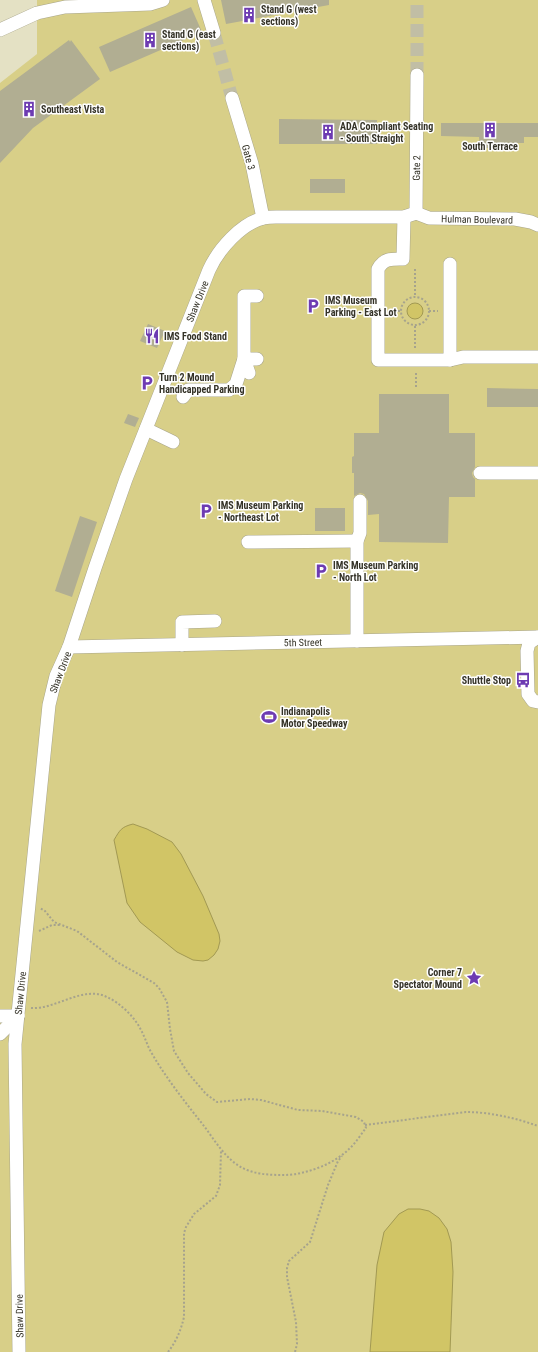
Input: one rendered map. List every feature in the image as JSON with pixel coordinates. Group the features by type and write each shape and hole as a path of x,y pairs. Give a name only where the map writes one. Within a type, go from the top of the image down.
{"street":[{"path":"0,30 37,13 65,6 150,4 163,0"},
{"path":"204,0 214,33"},
{"name":"Gate 2","path":"417,75 410,216 403,259 389,259 381,263 378,269 378,360 450,360"},
{"name":"Gate 3","path":"232,98 252,164 263,218"},
{"name":"Shaw Drive","path":"19,1352 15,1044 50,698 56,676 69,647 126,479 212,264 220,251 247,225 263,218 410,216"},
{"name":"Hulman Boulevard","path":"410,216 429,218 515,219 538,225"},
{"path":"450,264 450,360 463,357 538,357"},
{"path":"250,373 251,296"},
{"path":"182,397 188,390 215,394 229,390 236,384 250,359"},
{"path":"146,429 173,442"},
{"path":"480,473 538,473"},
{"path":"357,641 360,501"},
{"path":"248,542 358,541"},
{"path":"182,645 182,622 215,621"},
{"path":"538,637 529,644 527,651 528,694 533,701 538,702"},
{"name":"5th Street","path":"69,647 538,637"},
{"path":"0,1016 18,1016"},
{"path":"0,1034 18,1016"}],"path":[{"path":"415,296 415,270 422,270"},
{"path":"415,296 424,299 429,306 429,315 424,322 415,325 406,323 401,315 404,302 415,296"},
{"path":"387,310 401,311"},
{"path":"30,905 38,906 45,911 54,922 77,931 117,962 154,983 159,988 167,1002 174,1051 188,1073 206,1094 218,1102 250,1099 261,1100 298,1110 322,1111 356,1117 361,1120 366,1128 350,1149 330,1163 293,1175 268,1176 247,1170 229,1158 221,1150 168,1079 150,1050 141,1029 126,1010 106,996 98,994 89,994 71,998 39,1009 32,1008"},
{"path":"26,933 36,932 52,925 61,925"},
{"path":"365,1125 466,1112 480,1112 519,1119 538,1126"},
{"path":"168,1352 174,1344 182,1327 184,1318 184,1233 194,1214 216,1196 220,1185 221,1150"},
{"path":"295,1352 297,1344 296,1322 287,1277 287,1268 289,1261 310,1242 328,1184 338,1161 344,1153"}],"shaded area":[{"name":"Indianapolis Motor Speedway","path":"37,0 538,0 538,1352 0,1352 0,83 37,54"},
{"path":"412,303 418,303 423,308 421,317 418,319 412,319 407,314 407,308"},
{"path":"133,824 147,829 172,842 181,854 203,896 219,934 220,941 218,949 208,960 193,960 177,952 140,922 127,903 114,840 121,829"},
{"path":"408,1209 429,1211 439,1218 447,1229 451,1242 453,1272 450,1352 370,1352 377,1265 384,1232 399,1214"}],"building":[{"name":"Stand G (west sections)","path":"221,0 329,0 329,5 226,24"},
{"name":"Stand G (east sections)","path":"191,7 202,32 110,72 99,47"},
{"name":"Southeast Vista","path":"69,40 70,42 71,40 100,79 33,128 0,163 0,91"},
{"name":"ADA Compliant Seating - South Straight","path":"279,119 377,120 377,144 279,144"},
{"name":"South Terrace","path":"441,123 538,123 538,137 524,137 524,143 517,143 517,148 480,148 479,137 441,136"},
{"path":"310,179 345,179 345,193 310,193"},
{"name":"IMS Food Stand","path":"148,324 165,331 157,348 140,341"},
{"path":"487,388 538,389 538,407 487,407"},
{"path":"379,394 449,394 449,433 475,433 475,467 472,473 475,479 475,497 449,497 448,543 379,542 379,514 368,515 368,501 364,494 360,493 354,496 352,457 354,456 354,433 379,433"},
{"path":"128,414 139,418 135,427 124,423"},
{"path":"315,508 345,508 345,531 315,531"},
{"path":"80,516 97,522 72,597 55,591"}],"tunnel":[{"path":"417,0 417,75"},
{"path":"214,33 232,98"}],"place":[{"name":"Stand G (west sections)","path":"249,15"},
{"name":"Stand G (east sections)","path":"150,40"},
{"name":"Southeast Vista","path":"29,109"},
{"name":"South Terrace","path":"490,130"},
{"name":"ADA Compliant Seating - South Straight","path":"328,132"},
{"name":"IMS Museum Parking - East Lot","path":"313,306"},
{"name":"IMS Food Stand","path":"152,336"},
{"name":"Turn 2 Mound Handicapped Parking","path":"147,383"},
{"name":"IMS Museum Parking - Northeast Lot","path":"206,511"},
{"name":"IMS Museum Parking - North Lot","path":"321,571"},
{"name":"Shuttle Stop","path":"523,680"},
{"name":"Indianapolis Motor Speedway","path":"269,717"},
{"name":"Corner 7 Spectator Mound","path":"474,978"}]}
